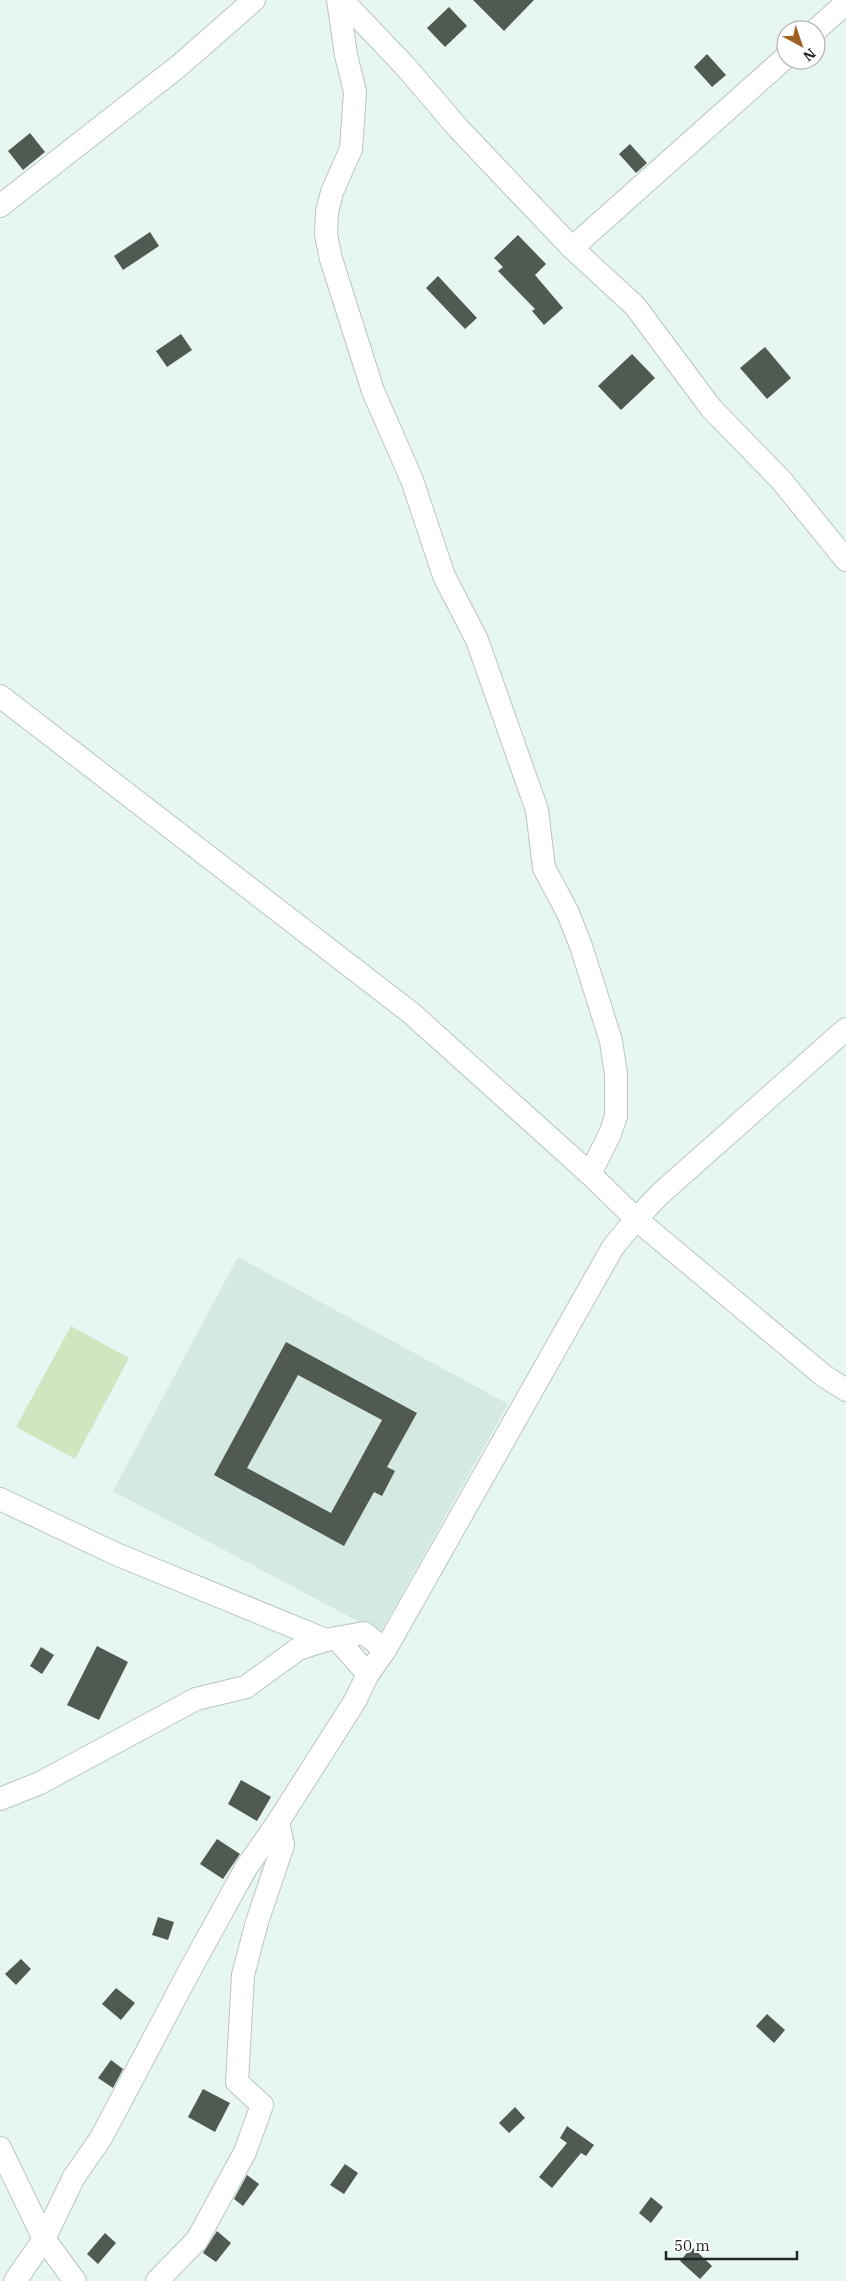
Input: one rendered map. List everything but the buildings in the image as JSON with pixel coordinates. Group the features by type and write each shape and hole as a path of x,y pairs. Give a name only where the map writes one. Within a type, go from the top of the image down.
{"street":[{"path":"0,206 180,65 254,0"},
{"path":"340,0 405,66 458,128 572,248 635,306 711,408 781,480 846,560"},
{"path":"340,0 346,56 355,92 351,149 332,192 327,212 326,235 331,259 373,391 412,480 444,576 477,640 537,810 544,868 572,921 611,1041 616,1074 616,1116 610,1134 590,1174"},
{"path":"826,21 846,3"},
{"path":"572,248 776,66"},
{"path":"0,696 411,1013 590,1174 636,1219 824,1376 846,1390"},
{"path":"15,2281 44,2239 74,2177 101,2138 246,1868 278,1822 355,1701 368,1674 385,1650 613,1247 660,1194 846,1029"},
{"path":"0,1498 116,1554 331,1639 368,1674"},
{"path":"0,1799 40,1782 196,1699 246,1687 298,1650 331,1639 364,1633 385,1650"},
{"path":"157,2281 197,2240 245,2152 262,2105 237,2082 243,1975 258,1922 284,1845 278,1822"},
{"path":"0,2148 44,2239 75,2281"}],"shaded area":[{"path":"238,1257 508,1404 380,1633 113,1491"}],"green space":[{"path":"71,1326 129,1358 75,1459 16,1427"}]}
